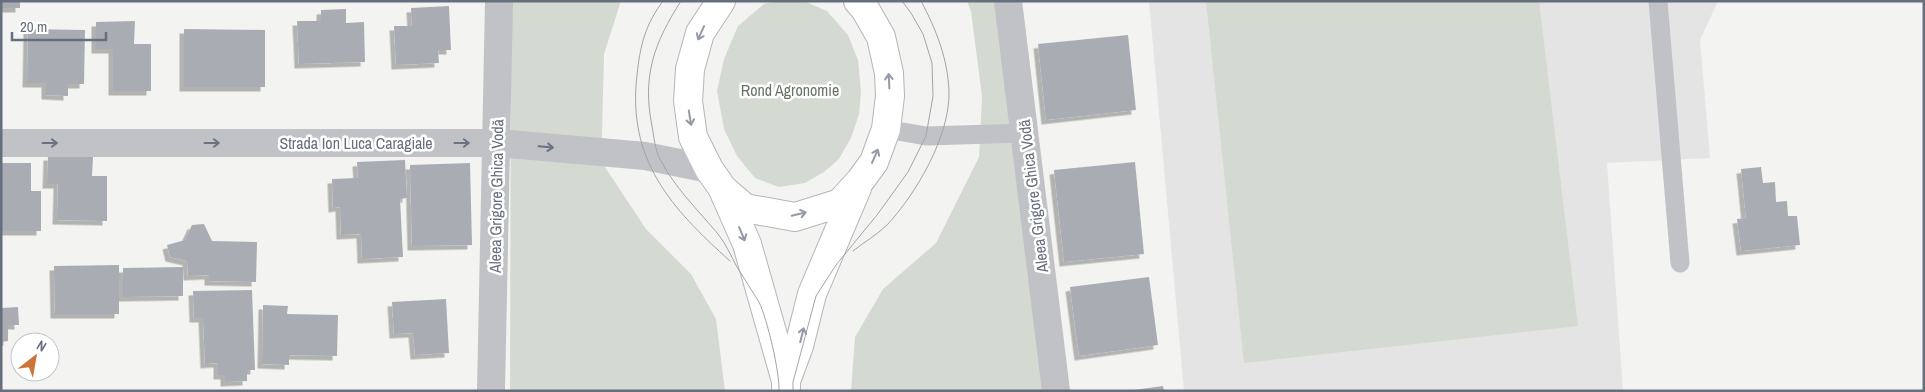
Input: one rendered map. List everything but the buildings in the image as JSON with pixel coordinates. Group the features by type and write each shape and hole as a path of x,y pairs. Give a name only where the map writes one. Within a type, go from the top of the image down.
{"main road":[{"path":"721,1 700,33 690,70 688,101 693,137 716,179 747,244 786,386"},
{"path":"716,179 746,208 795,217 840,204 860,181 874,162 886,129 890,96 889,73 881,37 865,9 858,1"},
{"path":"786,386 799,346 812,294 860,181"}],"street":[{"name":"Aleea Grigore Ghica Vodă","path":"492,391 500,1"},
{"name":"Aleea Grigore Ghica Vodă","path":"1008,1 1026,133 1056,391"},
{"name":"Strada Ion Luca Caragiale","path":"1,143 498,143 645,156 716,179"}],"lane":[{"path":"1658,1 1680,263"},
{"path":"886,129 926,136 1026,133"}],"shaded area":[{"path":"1149,1 1718,1 1700,40 1710,158 1607,163 1623,391 1184,391"}],"green space":[{"path":"511,1 621,1 604,54 602,137 605,167 646,229 691,274 716,319 725,391 510,391"},
{"name":"Rond Agronomie","path":"775,1 804,1 827,11 848,35 858,60 861,92 859,114 851,138 839,159 824,172 805,183 779,187 755,178 737,156 724,129 717,91 724,59 738,26 764,4"},
{"path":"967,1 997,1 1045,391 851,391 855,337 883,289 936,243 979,157 982,97 971,11"},
{"path":"1206,1 1539,1 1578,326 1244,363"}],"tram line":[{"path":"663,1 644,36 640,55 636,105 639,132 646,157 672,201 689,222 730,261"},
{"path":"681,1 657,46 650,76 649,108 656,148 672,179 721,238 759,302 766,320 772,346 779,391"},
{"path":"793,391 793,382 816,296 836,265 877,215 908,172 926,136 933,96 932,63 923,34 902,1"},
{"path":"853,251 879,232 898,212 920,181 944,127 949,92 944,56 932,22 921,1"}]}
